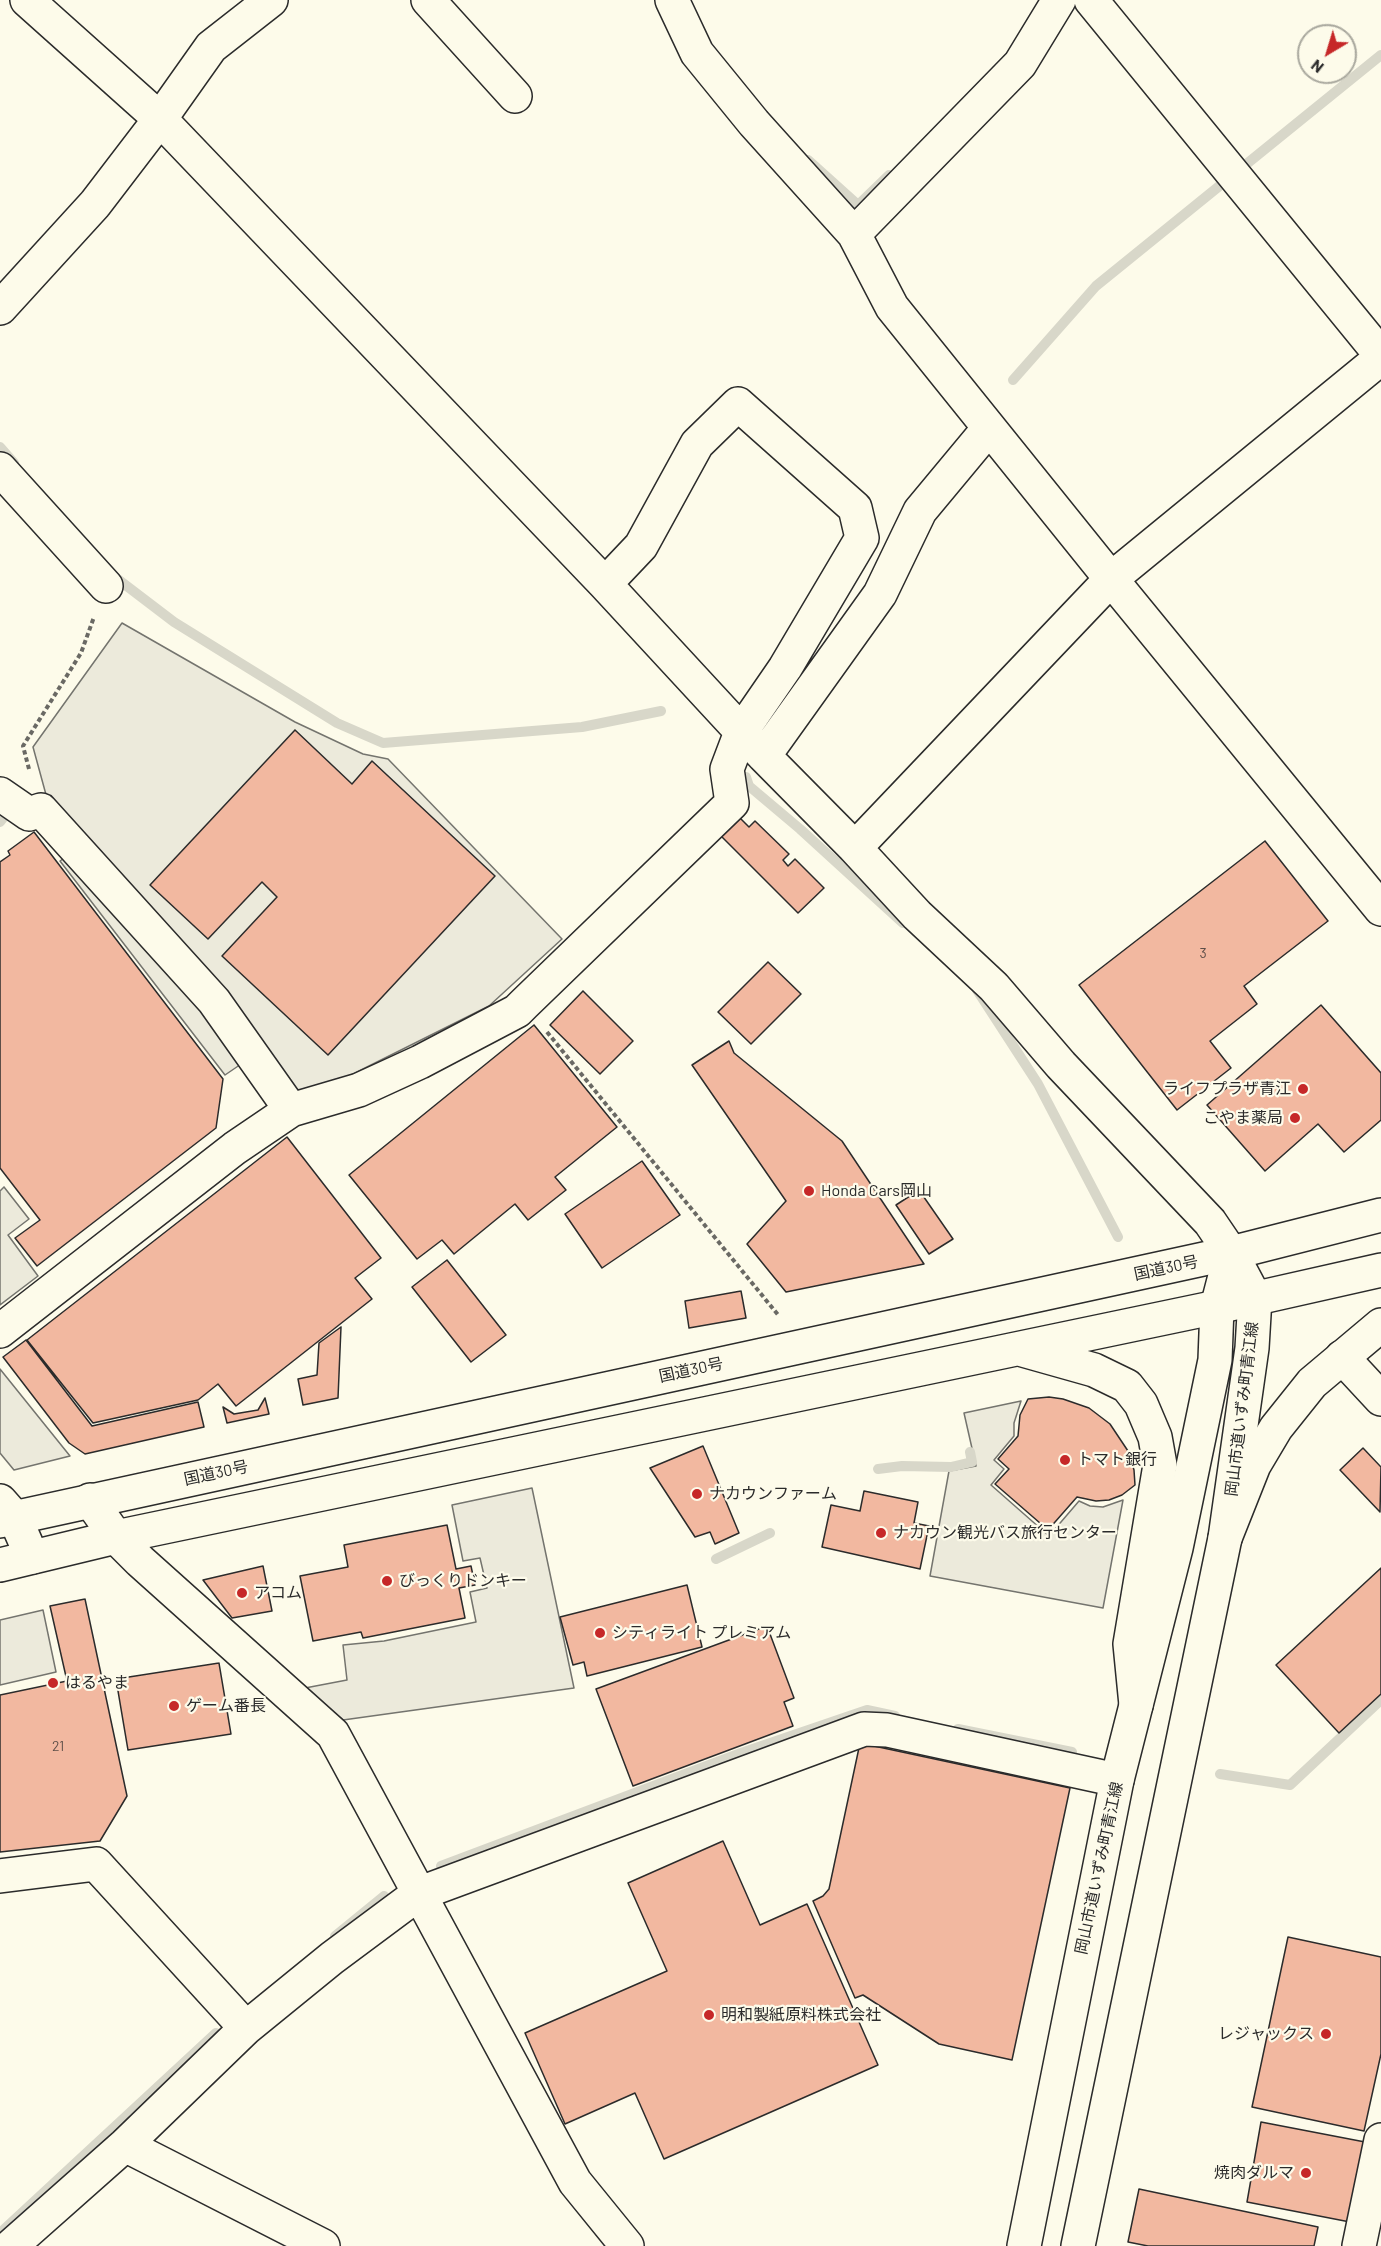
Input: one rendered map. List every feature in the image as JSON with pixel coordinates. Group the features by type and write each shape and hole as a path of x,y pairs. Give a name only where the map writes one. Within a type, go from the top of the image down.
{"main road":[{"path":"27,0 160,119 604,584 764,756 917,915 994,987 1061,1065 1210,1221 1231,1253"},
{"path":"0,308 94,204 212,47 271,0"},
{"path":"428,0 514,96"},
{"path":"672,0 697,53 754,123 854,234 892,307 1381,909"},
{"path":"854,234 1020,64 1059,0"},
{"path":"855,848 1111,579 1381,357 1091,0"},
{"path":"0,1331 235,1148 291,1110 359,1090 420,1062 517,1011 732,803 727,769 741,732 785,668 862,538 855,508 738,404 697,444 641,546 604,584"},
{"path":"764,756 880,594 920,511 989,428"},
{"path":"0,469 106,586"},
{"path":"0,794 29,814 41,810 214,1001 291,1110"},
{"name":"国道30号","path":"5,1513 90,1500 1231,1253 1381,1215"},
{"name":"岡山市道いずみ町青江線","path":"1078,2246 1225,1538 1252,1348 1255,1298 1231,1253"},
{"name":"岡山市道いずみ町青江線","path":"1024,2246 1117,1780 1176,1548 1215,1360 1217,1307 1231,1253"},
{"path":"0,1565 116,1537 1217,1307 1381,1270"},
{"path":"1225,1538 1254,1465 1276,1428 1312,1383 1381,1325"},
{"path":"1016,1348 1094,1370 1127,1386 1141,1404 1155,1437 1161,1466 1130,1644 1136,1705"},
{"path":"1342,1357 1381,1399"},
{"path":"90,1500 116,1537 140,1561 333,1734 575,2182 627,2246"},
{"path":"5,1513 32,1557"},
{"path":"11,2246 125,2145 246,2028 332,1958 418,1894 864,1730 887,1730 1117,1780"},
{"path":"0,1876 96,1864 246,2028"},
{"path":"1359,2246 1381,2140"},
{"path":"125,2145 323,2246"}],"path":[{"path":"41,810 23,746 81,653 106,586"},
{"path":"524,1004 783,1322"}],"shaded area":[{"path":"122,623 295,722 363,754 388,759 562,939 489,1006 317,1092 293,1089 48,802 33,747"},
{"path":"70,854 247,1060 225,1075 60,861"},
{"path":"4,1187 29,1219 8,1235 38,1276 0,1305 0,1191"},
{"path":"0,1369 70,1456 14,1470 0,1453"},
{"path":"1021,1401 1014,1423 1014,1436 994,1460 1004,1469 991,1485 1049,1536 1079,1501 1090,1506 1103,1507 1123,1500 1103,1608 930,1576 949,1471 976,1466 964,1413"},
{"path":"532,1488 574,1688 343,1720 305,1688 347,1680 343,1645 384,1641 476,1622 470,1592 487,1588 480,1558 463,1561 452,1505"},
{"path":"43,1610 56,1672 0,1685 0,1620"}],"building":[{"path":"295,730 352,784 372,761 495,876 328,1055 222,956 277,897 262,882 208,939 150,885"},
{"path":"740,818 749,827 755,821 789,854 783,860 788,866 795,859 824,888 798,913 721,836"},
{"path":"34,832 223,1079 216,1128 37,1266 15,1238 40,1220 0,1168 0,862 10,855 8,851"},
{"path":"1265,841 1328,921 1244,986 1257,1004 1210,1041 1231,1068 1177,1110 1079,985"},
{"path":"768,962 801,994 751,1044 718,1012"},
{"path":"583,991 633,1041 600,1074 550,1025"},
{"name":"ライフプラザ青江","path":"1321,1005 1381,1073 1381,1120 1344,1152 1318,1124 1265,1171 1207,1105"},
{"path":"534,1025 617,1127 555,1177 566,1190 528,1220 515,1204 454,1254 442,1240 417,1259 349,1175"},
{"path":"729,1041 734,1053 842,1141 924,1264 786,1292 747,1244 786,1201 692,1065"},
{"path":"287,1137 381,1258 355,1278 372,1299 236,1406 218,1384 198,1400 93,1423 27,1340"},
{"path":"642,1161 680,1215 602,1268 565,1214"},
{"path":"919,1190 953,1239 929,1254 896,1205"},
{"path":"447,1260 506,1335 471,1362 412,1287"},
{"path":"741,1291 746,1318 689,1328 685,1301"},
{"path":"341,1327 338,1398 303,1405 298,1379 317,1375 319,1343"},
{"path":"26,1340 92,1426 198,1402 204,1427 85,1454 69,1443 3,1357"},
{"path":"1049,1397 1089,1408 1110,1424 1128,1451 1134,1470 1135,1485 1122,1495 1109,1500 1096,1501 1077,1497 1048,1530 995,1484 1009,1469 998,1459 1018,1436 1020,1415 1028,1399"},
{"path":"265,1398 269,1414 227,1423 223,1407 234,1414 258,1410"},
{"path":"703,1446 739,1533 715,1544 710,1532 695,1537 650,1468"},
{"path":"1363,1448 1381,1467 1380,1512 1340,1470"},
{"path":"864,1491 918,1502 914,1523 929,1526 920,1569 822,1547 831,1505 860,1511"},
{"name":"びっくりドンキー","path":"447,1525 456,1569 471,1566 475,1585 459,1588 465,1618 363,1638 361,1632 313,1641 300,1576 348,1567 344,1545"},
{"path":"263,1566 272,1611 232,1618 203,1580"},
{"path":"1381,1568 1381,1694 1339,1733 1276,1665"},
{"path":"687,1585 702,1647 587,1676 584,1662 573,1665 560,1617"},
{"name":"はるやま","path":"85,1599 127,1796 100,1841 0,1852 0,1695 67,1681 50,1606"},
{"path":"767,1626 794,1698 784,1702 793,1726 633,1786 596,1689"},
{"path":"219,1663 231,1734 128,1750 116,1679"},
{"path":"860,1743 1070,1788 1012,2060 939,2044 863,1995 855,1998 813,1901 823,1896 829,1889"},
{"path":"723,1841 760,1925 807,1904 878,2065 664,2159 635,2093 565,2124 525,2033 667,1971 628,1883"},
{"path":"1288,1937 1381,1957 1381,2054 1364,2131 1252,2107"},
{"path":"1261,2122 1365,2142 1350,2222 1247,2202"},
{"path":"1139,2189 1318,2227 1314,2246 1148,2246 1128,2242"}],"waterway":[{"path":"1013,380 1096,286 1381,55"},
{"path":"808,160 858,205 889,175"},
{"path":"0,447 14,463"},
{"path":"111,574 174,622 337,723 383,743 582,727 661,711"},
{"path":"746,777 749,786 903,923"},
{"path":"0,822 7,813"},
{"path":"977,990 1038,1084 1118,1237"},
{"path":"878,1469 902,1466 951,1467 972,1462 970,1452"},
{"path":"716,1559 770,1533"},
{"path":"1220,1774 1290,1785 1381,1700"},
{"path":"441,1866 741,1753 867,1710 895,1716"},
{"path":"958,1729 1072,1752"},
{"path":"335,1936 384,1896"},
{"path":"0,2233 216,2033"}],"place":[{"name":"ライフプラザ青江","path":"1303,1089"},
{"name":"こやま薬局","path":"1295,1118"},
{"name":"Honda Cars岡山","path":"809,1191"},
{"name":"トマト銀行","path":"1065,1460"},
{"name":"ナカウンファーム","path":"697,1494"},
{"name":"ナカウン観光バス旅行センター","path":"881,1533"},
{"name":"びっくりドンキー","path":"387,1581"},
{"name":"アコム","path":"242,1593"},
{"name":"シティライト プレミアム","path":"600,1633"},
{"name":"はるやま","path":"53,1683"},
{"name":"ゲーム番長","path":"174,1706"},
{"name":"明和製紙原料株式会社","path":"709,2015"},
{"name":"レジャックス","path":"1326,2034"},
{"name":"焼肉ダルマ","path":"1306,2173"}]}
